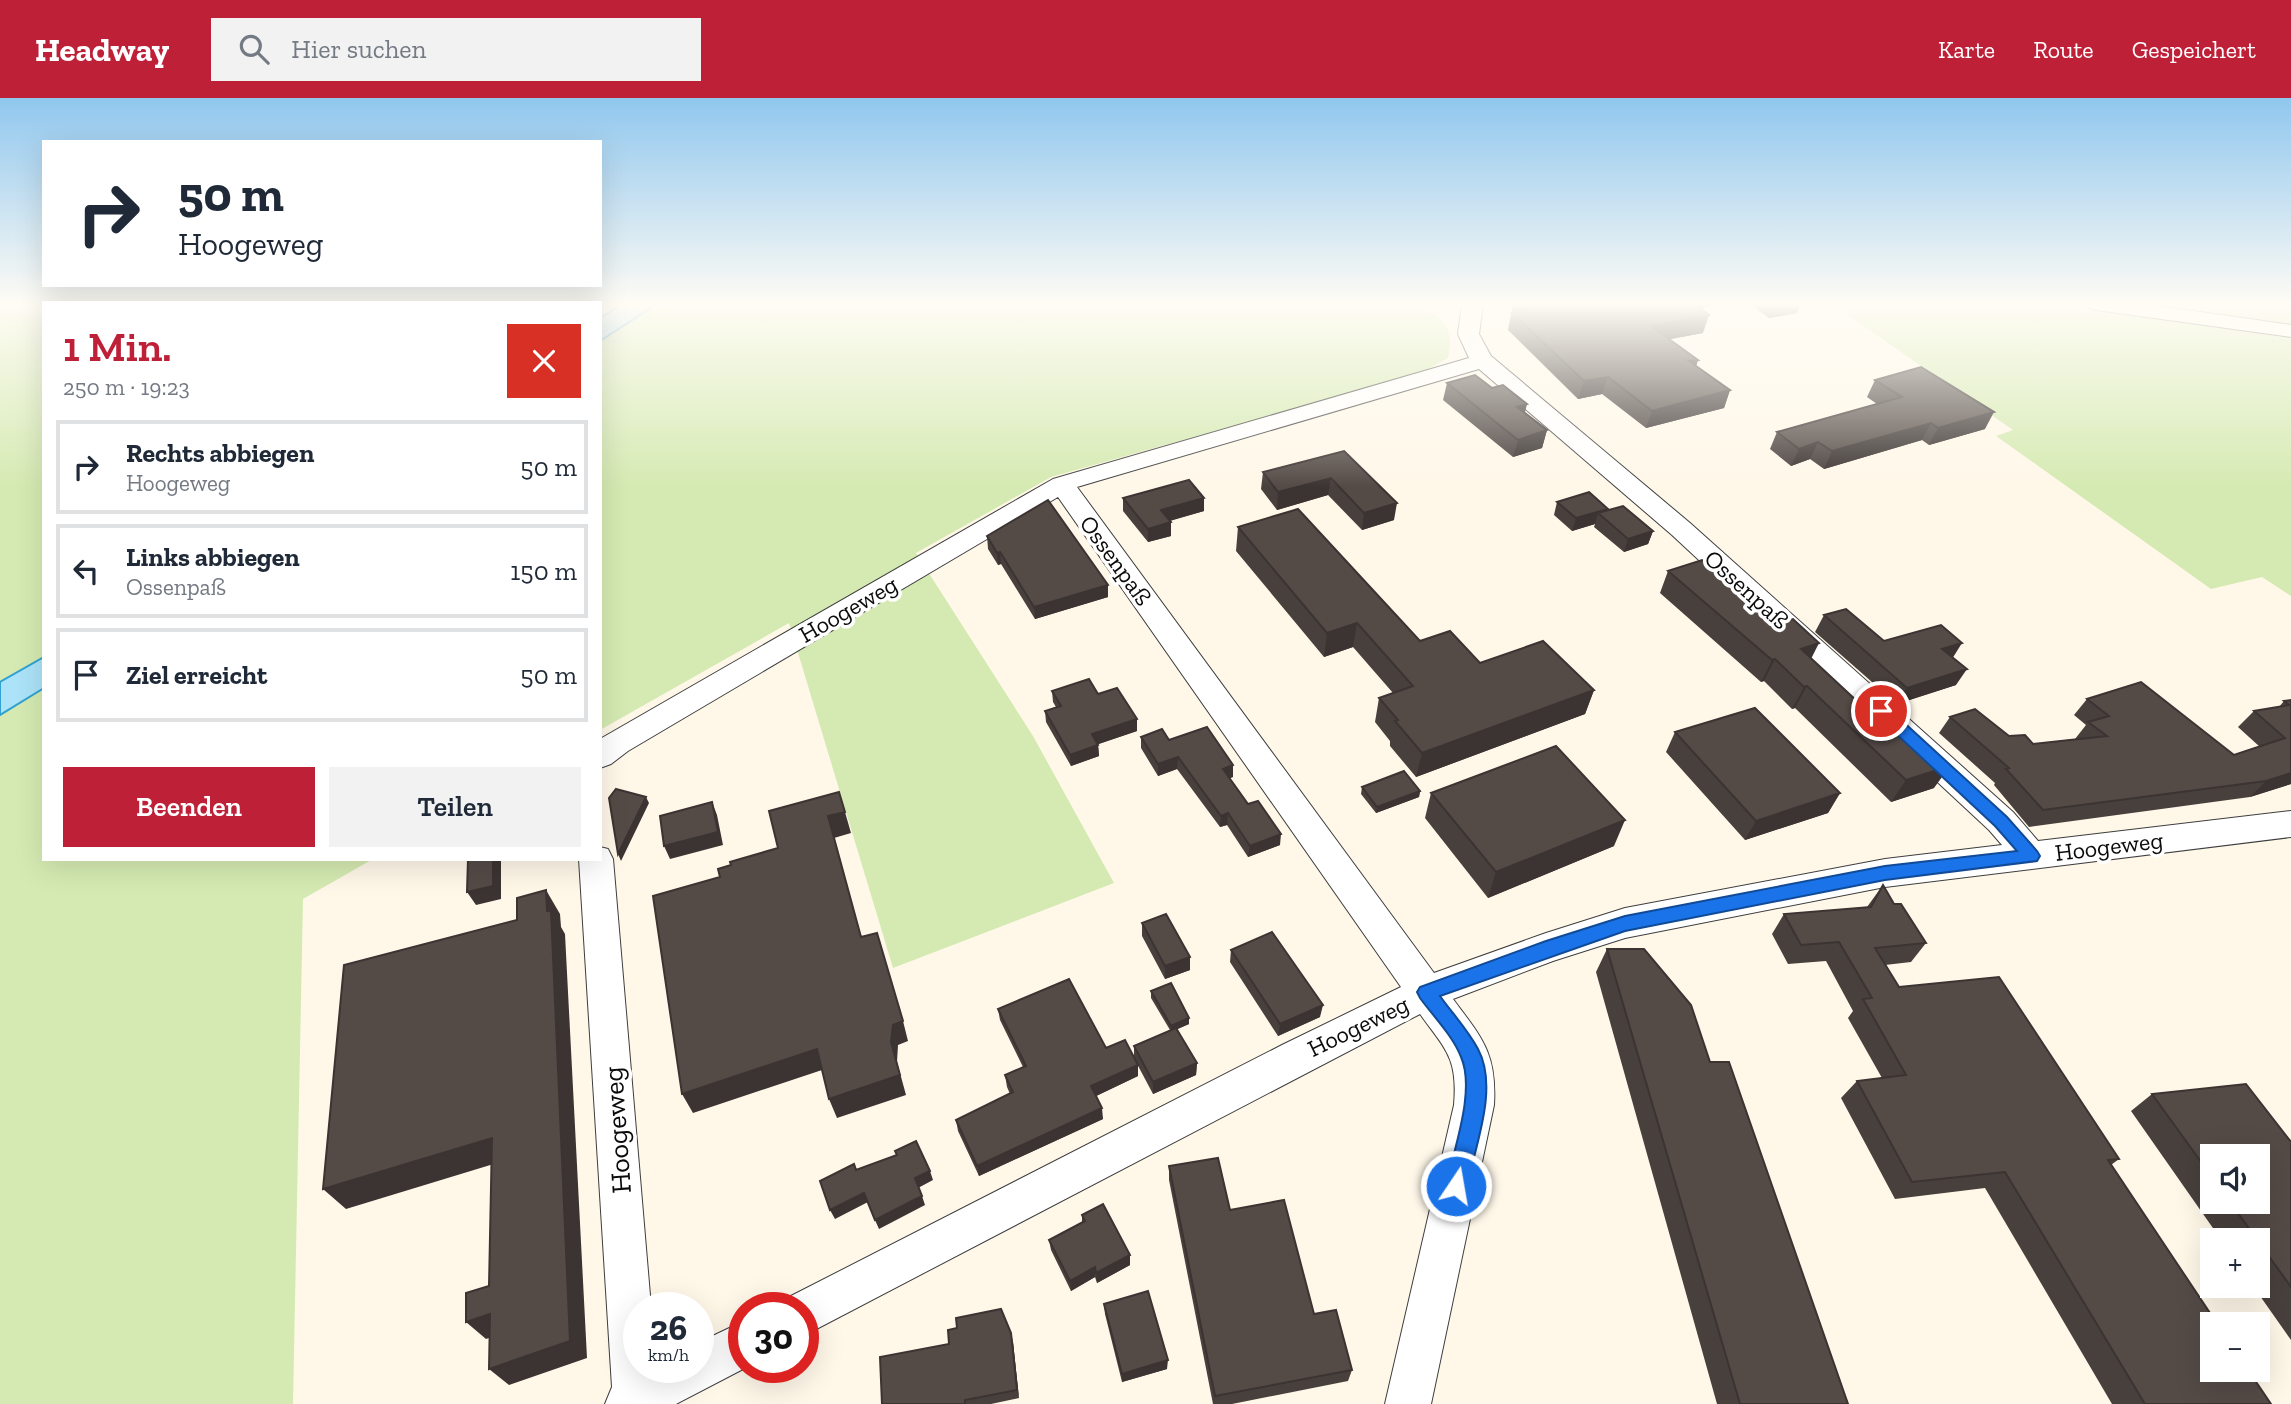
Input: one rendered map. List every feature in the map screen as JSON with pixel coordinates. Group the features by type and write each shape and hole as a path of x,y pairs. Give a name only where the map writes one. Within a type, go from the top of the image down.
{"street":[{"name":"Ossenpaß","path":"1408,1404 1474,1105 1476,1078 1465,1045 1062,484 1469,365"},
{"name":"Ossenpaß","path":"1488,365 1692,538 2001,821 2031,856"},
{"name":"Hoogeweg","path":"602,754 617,743 1062,484"},
{"name":"Hoogeweg","path":"819,1306 1296,1057 1427,992 1546,948 1625,923 1885,873 2291,824"},
{"name":"Hoogeweg","path":"596,861 632,1402 728,1353"}],"green space":[{"path":"0,365 42,365 42,658 0,682"},
{"path":"602,365 1436,365 1400,385 1293,409 1051,477 916,553 1033,736 1114,883 893,968 789,623 602,729"},
{"path":"1920,365 2291,365 2291,596 2262,577 2211,589 1996,436 2013,430"},
{"path":"42,689 42,861 370,861 303,899 293,1404 0,1404 0,715"}],"water":[{"path":"42,658 42,689 0,715 0,682"}],"building":[{"path":"1567,365 1695,365 1730,390 1652,411 1608,377 1584,381"},
{"path":"1921,367 1994,412 1938,428 1931,423 1832,451 1818,442 1799,449 1777,432 1902,397 1875,380"},
{"path":"1475,375 1492,388 1503,385 1527,404 1517,407 1547,430 1518,440 1447,383"},
{"path":"1344,451 1397,503 1364,513 1331,478 1278,492 1263,472"},
{"path":"1189,480 1204,498 1161,510 1171,522 1148,529 1123,498"},
{"path":"1589,492 1608,509 1576,518 1557,502"},
{"path":"1048,500 1108,585 1034,607 987,536"},
{"path":"1623,506 1653,531 1628,539 1598,513"},
{"path":"1298,509 1420,641 1450,631 1480,663 1543,641 1594,690 1422,753 1379,698 1413,686 1357,623 1327,633 1238,527"},
{"path":"1702,560 1779,623 1793,619 1819,643 1801,649 1858,702 1874,697 1950,766 1906,780 1807,686 1804,687 1775,659 1772,660 1668,571"},
{"path":"1846,609 1884,641 1941,625 1962,643 1942,649 1967,669 1907,688 1824,615"},
{"path":"1089,679 1098,694 1117,688 1137,719 1092,734 1098,745 1070,755 1045,711 1061,706 1052,691"},
{"path":"2141,682 2234,755 2285,738 2254,711 2289,705 2284,701 2291,700 2291,773 2266,781 2043,810 2006,769 2009,768 1950,717 1975,709 2009,736 2025,735 2033,744 2107,736 2088,722 2109,716 2087,699"},
{"path":"1755,708 1840,793 1756,821 1675,732"},
{"path":"1207,727 1233,765 1223,769 1248,804 1258,801 1281,834 1250,846 1228,813 1221,816 1178,757 1158,764 1141,737 1162,729 1169,740"},
{"path":"1556,746 1625,820 1496,872 1431,793"},
{"path":"1404,771 1420,791 1377,807 1362,787"},
{"path":"616,789 646,797 618,854 609,798"},
{"path":"839,792 845,812 828,816 861,937 877,933 903,1021 893,1025 891,1042 900,1075 829,1099 817,1049 682,1094 653,896 720,877 718,869 731,865 730,862 778,848 769,811"},
{"path":"712,802 718,832 664,846 660,816"},
{"path":"468,861 493,861 493,886 467,892"},
{"path":"1883,885 1894,904 1901,904 1926,943 1875,948 1899,987 1999,977 2119,1159 2108,1160 2209,1312 2200,1312 2200,1382 2256,1382 2271,1404 2145,1404 2005,1172 1912,1182 1857,1081 1906,1075 1863,999 1872,998 1839,942 1801,945 1784,914 1871,907"},
{"path":"546,890 547,911 551,911 570,1341 489,1369 490,1314 466,1322 466,1293 489,1286 492,1138 323,1189 344,965 517,920 517,898"},
{"path":"1166,914 1190,957 1165,966 1142,923"},
{"path":"1272,932 1323,1005 1280,1024 1231,950"},
{"path":"1607,949 1644,949 1691,1005 1710,1062 1729,1062 1848,1404 1740,1404"},
{"path":"1069,979 1106,1048 1125,1040 1138,1065 1091,1086 1102,1108 977,1166 956,1120 1013,1092 1005,1075 1026,1066 998,1009"},
{"path":"1171,983 1189,1018 1171,1026 1151,991"},
{"path":"1176,1028 1197,1063 1153,1082 1134,1046"},
{"path":"2246,1084 2291,1142 2291,1287 2270,1258 2270,1228 2249,1228 2239,1214 2270,1214 2270,1144 2200,1144 2200,1160 2152,1094"},
{"path":"916,1141 930,1171 915,1178 922,1196 875,1220 864,1193 830,1210 820,1181 854,1164 856,1170 897,1155 895,1151"},
{"path":"1218,1158 1230,1210 1284,1200 1314,1314 1336,1310 1352,1370 1215,1396 1169,1166"},
{"path":"1103,1204 1130,1255 1096,1273 1095,1267 1070,1281 1049,1240 1085,1221 1082,1215"},
{"path":"1148,1291 1168,1360 1122,1374 1104,1304"},
{"path":"1001,1309 1011,1333 1017,1390 965,1400 965,1404 882,1404 880,1357 949,1344 948,1330 957,1328 956,1318"}],"route":[{"path":"1456,1186 1474,1105 1476,1078 1470,1053 1427,992 1546,948 1625,923 1885,873 2031,856 2001,821 1881,711"}]}
